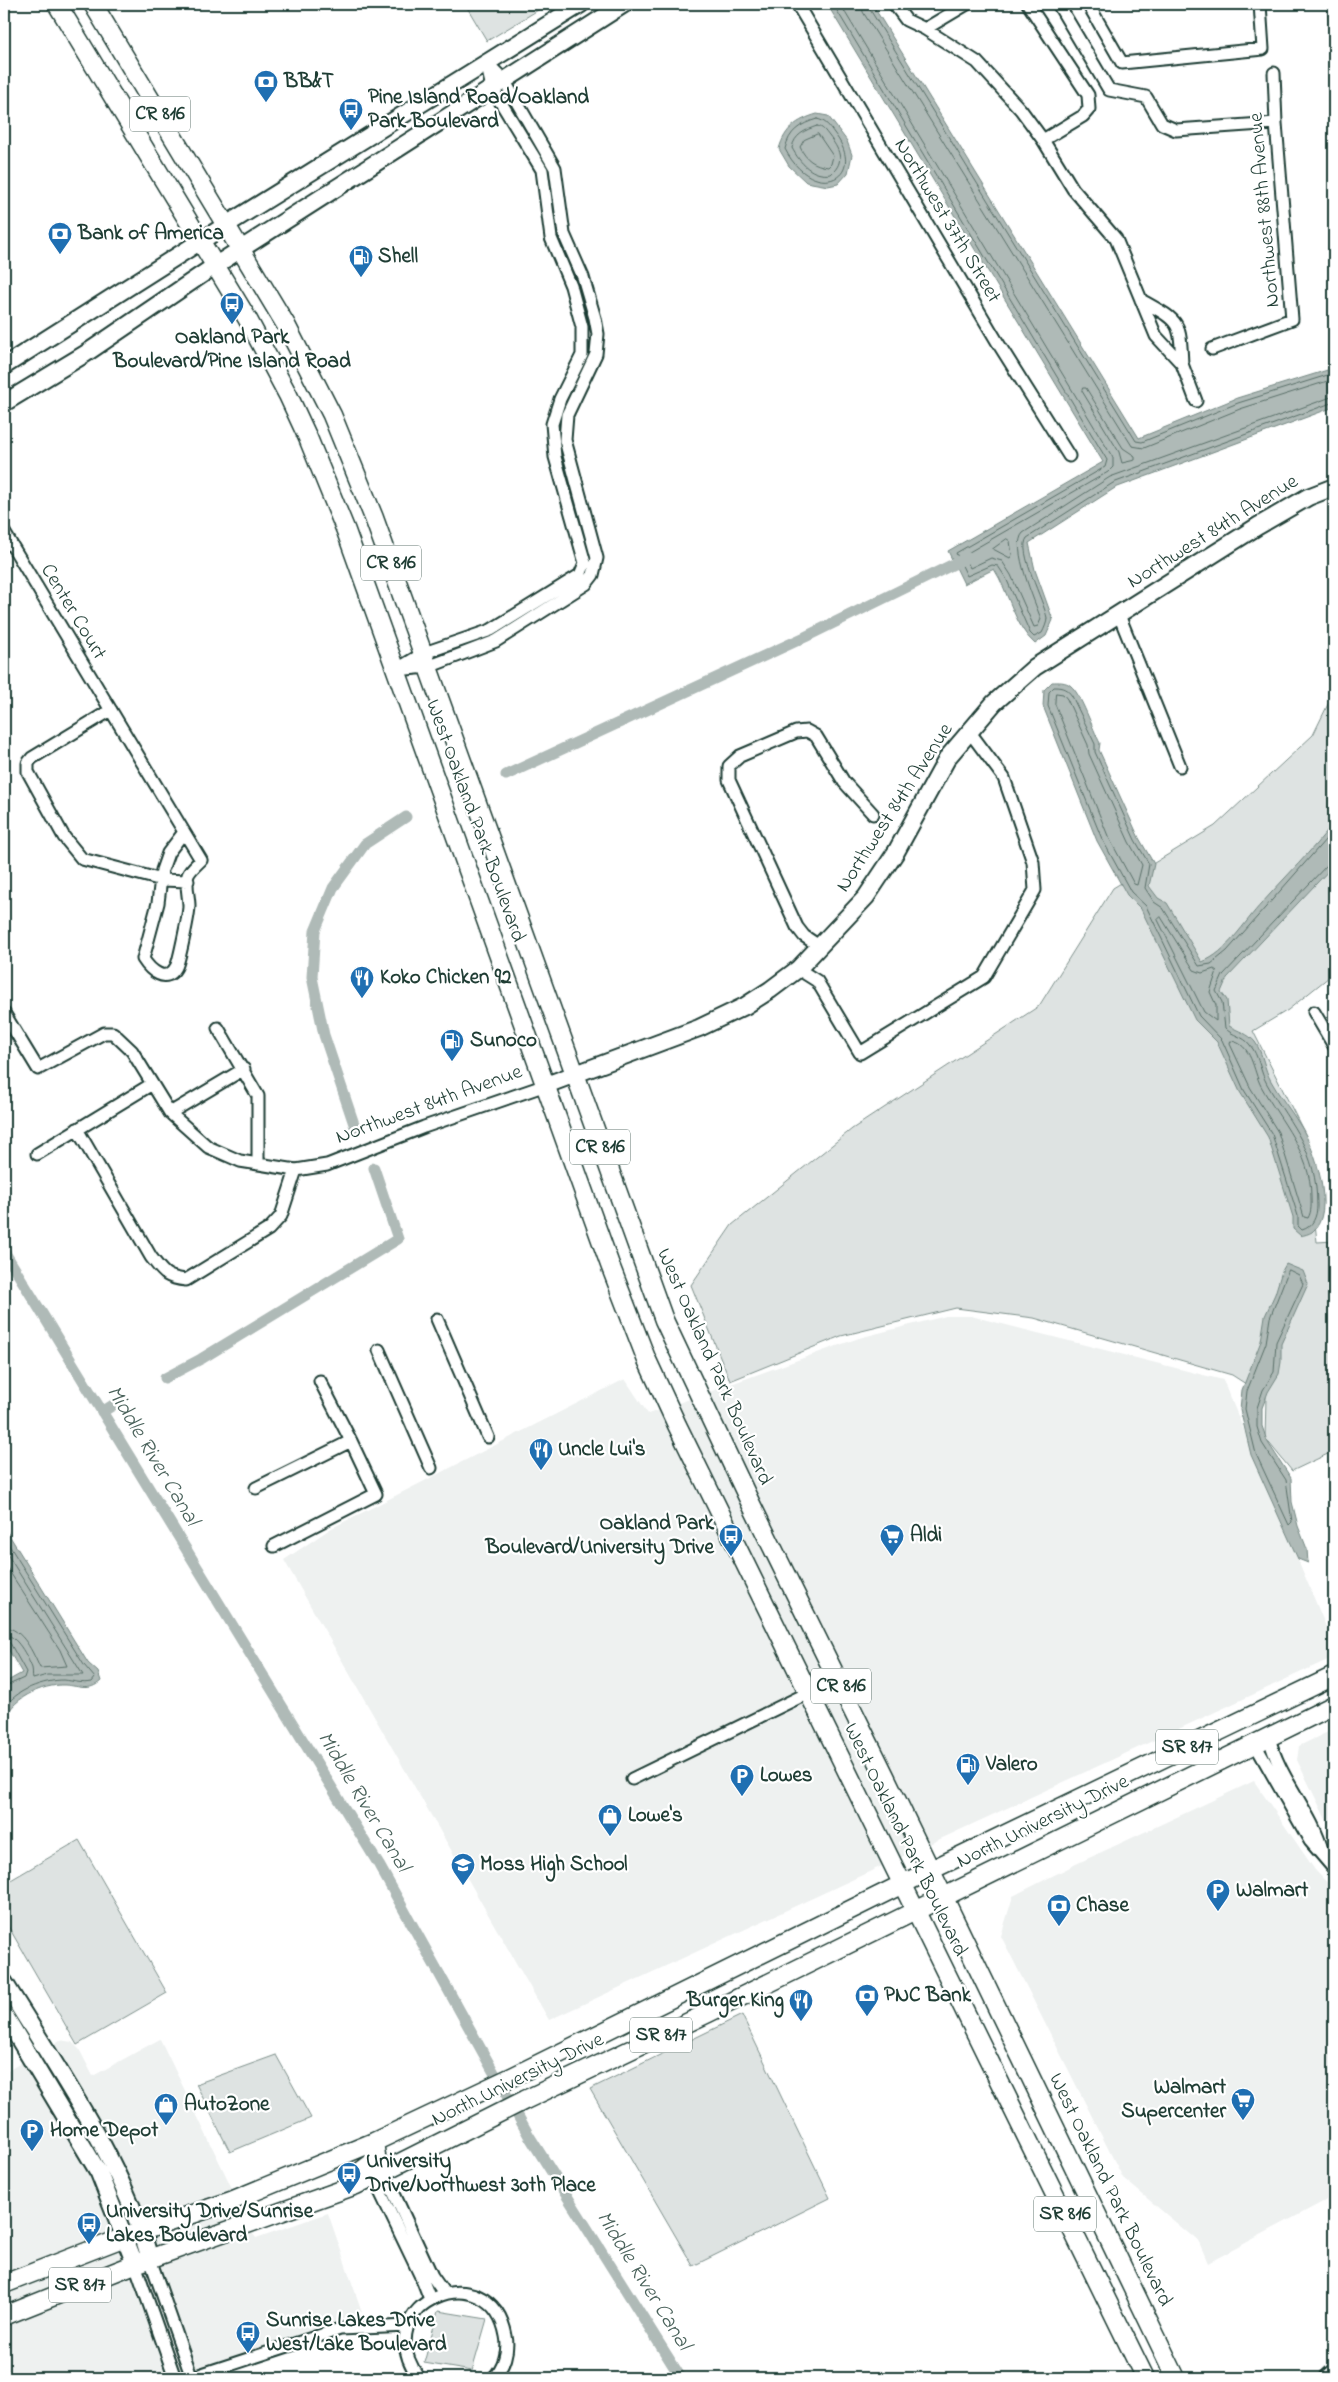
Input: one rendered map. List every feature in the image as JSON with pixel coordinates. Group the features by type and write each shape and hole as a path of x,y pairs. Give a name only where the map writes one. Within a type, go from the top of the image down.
{"main road":[{"name":"West Oakland Park Boulevard","path":"57,4 216,265 265,351 308,438 346,531 621,1296 646,1358 808,1693 1146,2378"},
{"name":"West Oakland Park Boulevard","path":"93,4 286,325 332,415 374,518 646,1274 682,1362 931,1870 1176,2378"},
{"name":"North University Drive","path":"4,2284 125,2237 231,2201 374,2142 514,2076 931,1870 1334,1676"},
{"path":"1262,1741 1260,1727 1268,1718 1305,1690"},
{"name":"North University Drive","path":"4,2316 142,2262 328,2196 379,2174 493,2116 708,2013 943,1896 1334,1706"},
{"path":"1212,1765 1234,1740 1248,1718"},
{"path":"328,2196 372,2163 376,2156 374,2142"},
{"path":"1080,2246 1094,2247 1120,2263"}],"street":[{"path":"4,366 200,241 581,4"},
{"path":"4,403 84,354 216,265 624,4"},
{"name":"Northwest 37th Street","path":"797,4 998,343 1069,456"},
{"path":"894,4 906,20 926,28 977,62 1021,110 1043,140 1073,190 1116,239 1156,336 1182,364"},
{"path":"926,28 968,4"},
{"path":"1028,4 1088,95 1089,109 1083,116 1043,140"},
{"path":"1058,4 1109,90 1146,96 1162,124 1176,130 1276,123"},
{"path":"1088,4 1122,63 1264,49 1260,4"},
{"path":"426,660 491,630 580,575 585,563 555,457 552,424 560,399 582,355 582,327 571,286 551,238 542,170 486,62"},
{"name":"Northwest 88th Avenue","path":"1212,349 1292,319 1276,123 1274,72"},
{"path":"396,670 496,641 586,584 593,575 597,558 565,440 567,415 596,354 598,334 595,318 583,277 564,234 555,168 550,155 498,84"},
{"path":"1141,300 1174,320 1180,332 1182,364 1196,401"},
{"name":"Northwest 84th Avenue","path":"4,1013 38,1069 104,1033 113,1034 132,1051 170,1113 208,1147 240,1161 296,1170 327,1165 424,1127 575,1076 699,1028 729,1014 770,990 798,968 866,897 896,852 948,757 994,703 1035,667 1258,526 1308,497 1334,487"},
{"name":"Center Court","path":"4,532 201,860 188,874 188,881"},
{"path":"580,543 597,558"},
{"path":"1119,615 1180,766"},
{"path":"111,710 32,758 28,763 28,772 64,837 82,859 162,880 188,881 189,907 176,968 168,974 160,975 150,971 143,959 162,880 162,870 168,853 184,832"},
{"path":"819,946 804,936 797,927 729,780 729,766 740,756 796,732 807,731 816,736 844,782 873,814"},
{"path":"798,968 817,981 860,1053 984,977 1035,890 1033,862 1004,778 969,731"},
{"path":"1314,1012 1334,1046"},
{"path":"218,1028 244,1069 258,1096 258,1164"},
{"path":"170,1113 244,1069"},
{"path":"37,1154 152,1084"},
{"path":"77,1130 151,1256 165,1275 175,1279 186,1280 269,1229 281,1216 296,1170"},
{"path":"437,1318 488,1437"},
{"path":"379,1350 431,1468"},
{"path":"274,1546 376,1494 320,1382"},
{"path":"256,1488 351,1441"},
{"path":"632,1779 808,1693"},
{"path":"1262,1741 1310,1841 1324,1854 1334,1869"},
{"path":"1262,1741 1273,1753 1319,1836 1324,1854"},
{"path":"4,1982 113,2164 142,2231 142,2262 175,2378"},
{"path":"4,2014 91,2159 125,2237 142,2262 191,2378 340,2329 408,2326"},
{"path":"379,2174 432,2276 444,2293"},
{"path":"379,2174 430,2299"},
{"path":"419,2378 411,2367 406,2354 405,2340 408,2326 420,2306 444,2293 469,2294 481,2298 499,2316 505,2328 506,2353 502,2365 493,2378"},
{"path":"1324,2378 1334,2369"}],"shaded area":[{"path":"465,4 548,4 487,41"},
{"path":"1327,4 1334,4 1334,83"},
{"path":"1334,692 1334,973 1288,1010 1253,1031 1306,1136 1317,1242 1334,1241 1334,1451 1292,1471 1265,1438 1266,1397 1232,1375 1034,1318 956,1308 841,1336 730,1381 691,1285 732,1225 852,1129 1039,1006 1113,888 1215,826 1313,735"},
{"path":"946,1316 971,1316 1223,1380 1334,1646 1334,1657 549,2020 284,1560 330,1529 625,1379 648,1414 859,1338"},
{"path":"1334,1729 1334,1836 1297,1760 1299,1746"},
{"path":"1254,1781 1315,1870 1334,1890 1334,2196 1208,2263 1199,2242 1123,2178 1001,1936 1013,1896 1076,1864"},
{"path":"79,1840 167,1993 77,2045 4,1919 4,1884"},
{"path":"742,2015 830,2198 693,2266 590,2089"},
{"path":"160,2039 256,2238 328,2213 362,2312 178,2378 4,2378 4,2073 60,2040 72,2042 79,2049 93,2076"},
{"path":"276,2055 311,2118 230,2152 196,2084"},
{"path":"438,2311 487,2319 472,2371 424,2363"}],"water":[{"path":"827,4 872,4 1139,438 1237,398 1334,368 1334,407 1115,488 1029,543 1035,570 1053,620 1046,636 1035,644 1022,628 994,569 964,584 948,551 1103,462"},
{"path":"817,114 828,116 847,141 852,155 848,173 838,184 828,186 806,182 789,166 779,149 788,130 803,119"},
{"path":"1052,682 1069,684 1079,696 1100,743 1099,750 1139,838 1154,864 1149,886 1158,898 1167,903 1202,962 1219,952 1235,936 1334,822 1334,865 1227,978 1221,992 1227,1000 1229,1026 1247,1035 1255,1042 1271,1081 1306,1135 1317,1163 1321,1179 1323,1210 1319,1223 1311,1233 1301,1236 1293,1229 1293,1217 1268,1137 1240,1092 1217,1042 1195,1020 1141,909 1127,895 1097,841 1043,706 1044,690"},
{"path":"1286,1264 1303,1271 1308,1284 1281,1344 1279,1374 1268,1392 1262,1408 1262,1426 1267,1441 1291,1478 1292,1502 1298,1526 1307,1549 1308,1563 1298,1559 1251,1455 1240,1409 1242,1390 1261,1341 1265,1316"},
{"path":"4,1475 6,1486 6,1530 88,1663 98,1672 101,1681 88,1687 56,1685 37,1690 19,1700 12,1707 4,1723 4,1683 22,1673 4,1642"}],"waterway":[{"path":"506,775 805,637 968,557"},
{"path":"355,1127 324,1035 312,977 315,931 333,888 365,844 406,817"},
{"path":"165,1378 201,1359 398,1239 374,1168"},
{"name":"Middle River Canal","path":"4,1251 379,1865 528,2134 681,2378"},
{"path":"102,1412 118,1402"}],"place":[{"name":"BB&T","path":"266,103"},
{"name":"Pine Island Road/Oakland Park Boulevard","path":"351,131"},
{"name":"Bank of America","path":"60,255"},
{"name":"Shell","path":"361,278"},
{"name":"Oakland Park Boulevard/Pine Island Road","path":"232,325"},
{"name":"Koko Chicken 92","path":"362,999"},
{"name":"Sunoco","path":"452,1062"},
{"name":"Uncle Lui's","path":"541,1471"},
{"name":"Oakland Park Boulevard/University Drive","path":"731,1557"},
{"name":"Aldi","path":"892,1557"},
{"name":"Valero","path":"968,1786"},
{"name":"Lowes","path":"742,1797"},
{"name":"Lowe's","path":"610,1837"},
{"name":"Moss High School","path":"463,1886"},
{"name":"Walmart","path":"1218,1912"},
{"name":"Chase","path":"1059,1927"},
{"name":"PNC Bank","path":"867,2017"},
{"name":"Burger King","path":"801,2022"},
{"name":"Walmart Supercenter","path":"1243,2121"},
{"name":"AutoZone","path":"166,2126"},
{"name":"Home Depot","path":"32,2152"},
{"name":"University Drive/Northwest 30th Place","path":"349,2195"},
{"name":"University Drive/Sunrise Lakes Boulevard","path":"89,2245"},
{"name":"Sunrise Lakes Drive West/Lake Boulevard","path":"248,2354"}]}
